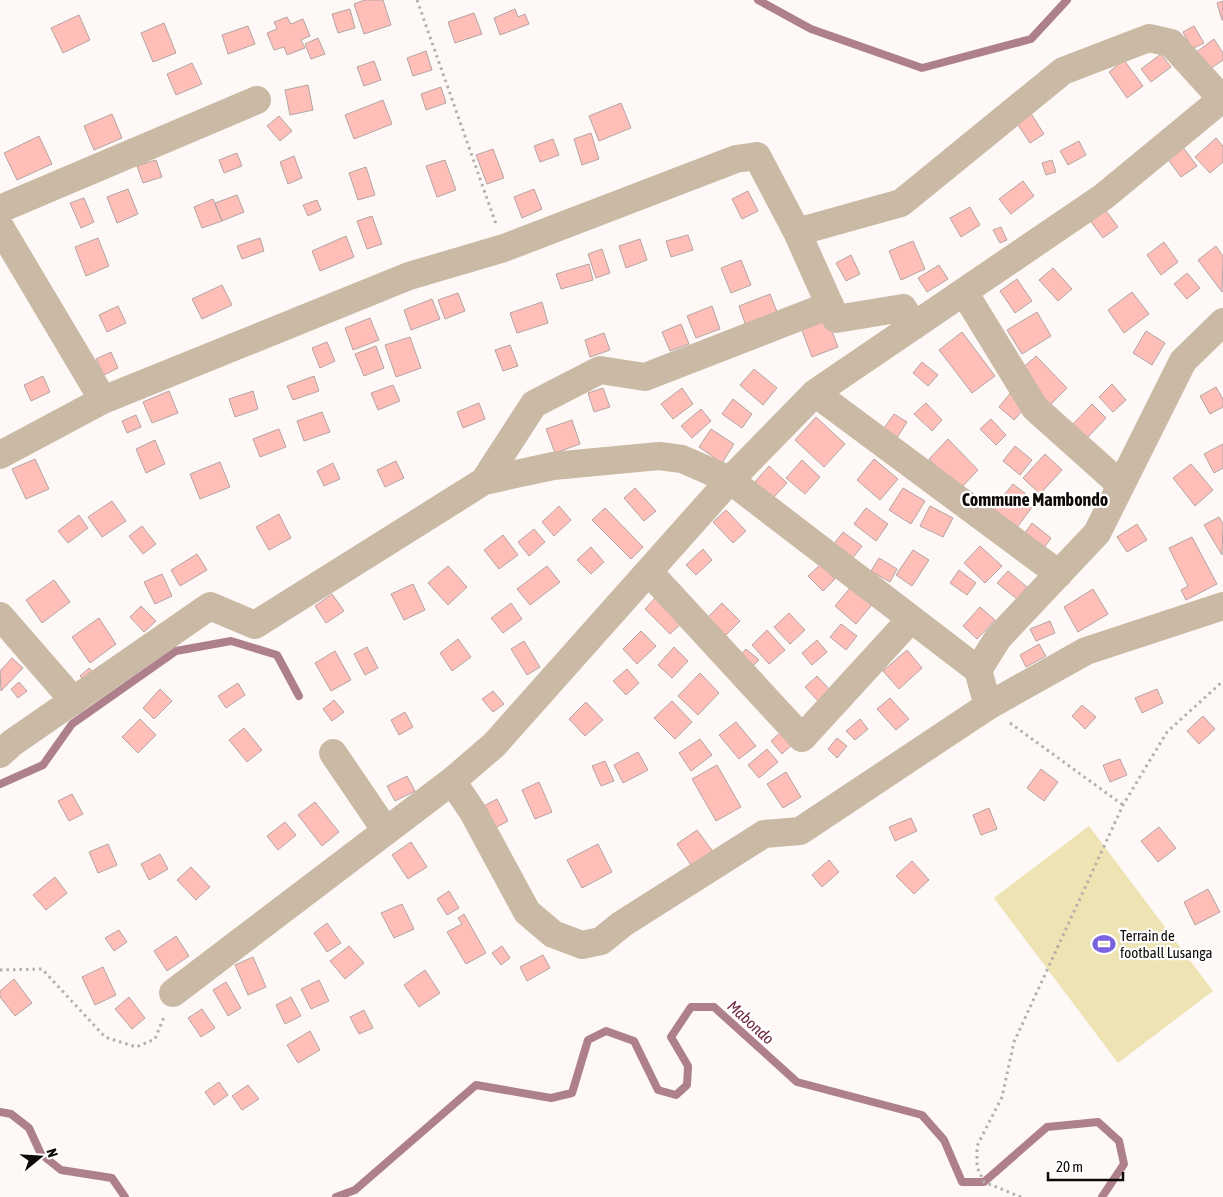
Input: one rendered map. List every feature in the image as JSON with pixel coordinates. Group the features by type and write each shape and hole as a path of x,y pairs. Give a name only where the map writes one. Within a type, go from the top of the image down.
{"street":[{"path":"173,993 452,781 494,745 730,480 815,393 1103,197 1222,99 1171,43 1149,38 1063,72 901,203 797,232"},
{"path":"0,209 256,100"},
{"path":"0,455 103,400 409,276 504,248 736,159 757,156 797,232 836,319 903,308 914,326"},
{"path":"0,227 103,400"},
{"path":"964,292 1035,408 1121,485"},
{"path":"484,481 534,404 583,378 600,370 645,377 830,305"},
{"path":"978,670 998,638 1097,533 1183,362 1223,322"},
{"path":"815,393 1059,574"},
{"path":"0,754 210,606 255,625 484,481 553,466 659,456 682,459 730,480 978,670 988,706"},
{"path":"648,572 802,738 911,619"},
{"path":"452,781 473,812 527,912 554,934 582,945 601,941 622,924 764,834 800,831 988,706 1086,651 1223,606"},
{"path":"0,616 74,701"},
{"path":"333,753 386,831"}],"path":[{"path":"417,0 504,248"},
{"path":"1020,1197 984,1182 977,1167 977,1146 1002,1098 1014,1042 1123,805 1168,732 1223,681"},
{"path":"988,706 1123,805"},
{"path":"0,970 42,969 105,1037 136,1047 155,1039 173,993"}],"shaded area":[{"name":"Terrain de football Lusanga","path":"1089,826 1213,991 1118,1063 994,898"}],"building":[{"path":"365,0 383,0 391,25 364,34 354,4"},
{"path":"1223,1 1223,20 1222,20 1217,3"},
{"path":"350,9 355,28 338,33 332,14"},
{"path":"515,9 518,17 525,14 529,24 500,35 494,18"},
{"path":"474,13 482,34 455,43 448,22"},
{"path":"79,15 90,40 63,53 51,28"},
{"path":"287,17 291,24 303,19 310,36 301,40 305,48 287,55 284,47 274,50 267,33 277,29 274,22"},
{"path":"164,23 176,53 153,62 141,33"},
{"path":"248,26 255,44 228,54 222,35"},
{"path":"1194,26 1204,43 1192,49 1183,32"},
{"path":"318,38 325,54 311,59 305,44"},
{"path":"1214,39 1223,53 1223,60 1207,71 1195,53"},
{"path":"426,51 432,70 413,76 407,58"},
{"path":"1161,54 1171,67 1151,82 1141,69"},
{"path":"1124,60 1143,86 1127,98 1109,72"},
{"path":"374,61 381,80 364,86 357,67"},
{"path":"192,63 202,84 176,95 167,74"},
{"path":"308,85 313,110 290,115 285,90"},
{"path":"441,87 446,103 426,110 421,94"},
{"path":"383,100 392,124 354,139 345,115"},
{"path":"621,103 631,128 599,141 589,116"},
{"path":"1030,112 1044,134 1030,143 1016,122"},
{"path":"112,114 122,138 94,150 84,126"},
{"path":"279,116 292,131 280,141 267,126"},
{"path":"591,133 599,159 582,165 574,139"},
{"path":"39,136 52,164 17,180 4,153"},
{"path":"1216,138 1223,146 1223,162 1210,173 1195,157"},
{"path":"553,139 559,155 540,162 534,146"},
{"path":"1079,141 1086,155 1068,165 1060,151"},
{"path":"1182,146 1197,166 1181,177 1167,158"},
{"path":"493,149 504,178 487,184 476,155"},
{"path":"237,153 242,166 224,173 219,160"},
{"path":"294,156 302,178 288,184 280,162"},
{"path":"156,160 162,177 143,183 137,166"},
{"path":"445,160 456,190 437,197 426,166"},
{"path":"1052,160 1056,172 1046,175 1042,163"},
{"path":"366,167 375,195 358,200 349,173"},
{"path":"1023,181 1034,196 1011,214 999,199"},
{"path":"128,189 138,214 117,223 107,197"},
{"path":"534,189 542,209 522,218 514,197"},
{"path":"748,191 758,211 742,219 732,199"},
{"path":"237,195 244,212 222,221 215,203"},
{"path":"84,198 94,222 81,228 70,203"},
{"path":"213,199 222,221 202,228 194,207"},
{"path":"317,200 321,210 308,216 303,205"},
{"path":"970,207 980,225 961,237 950,218"},
{"path":"1104,208 1118,227 1103,238 1089,219"},
{"path":"372,216 382,244 367,249 357,221"},
{"path":"1001,227 1007,240 1000,243 993,230"},
{"path":"688,235 693,250 671,257 666,241"},
{"path":"346,236 354,257 320,271 312,251"},
{"path":"98,238 109,266 86,276 75,247"},
{"path":"260,238 264,251 242,259 237,246"},
{"path":"640,239 647,260 626,268 619,246"},
{"path":"913,241 925,269 901,280 889,251"},
{"path":"1164,242 1178,262 1161,275 1147,255"},
{"path":"1216,246 1223,256 1222,292 1198,260"},
{"path":"602,249 610,273 596,278 588,254"},
{"path":"851,255 860,274 846,281 836,263"},
{"path":"741,260 751,285 731,293 721,268"},
{"path":"589,264 593,280 561,289 556,274"},
{"path":"939,265 948,279 927,292 918,278"},
{"path":"1053,268 1072,289 1058,301 1039,280"},
{"path":"1187,273 1200,288 1187,299 1174,284"},
{"path":"1017,279 1032,301 1015,313 1000,291"},
{"path":"222,285 232,305 202,319 192,299"},
{"path":"1132,292 1149,314 1124,333 1108,310"},
{"path":"458,293 465,311 445,319 438,300"},
{"path":"770,294 779,317 747,329 739,306"},
{"path":"432,299 440,319 411,330 404,310"},
{"path":"542,302 548,323 517,333 510,313"},
{"path":"118,306 126,323 107,332 99,315"},
{"path":"712,306 720,329 696,338 687,316"},
{"path":"1037,312 1051,336 1022,354 1007,330"},
{"path":"370,318 379,340 353,350 345,328"},
{"path":"827,318 838,347 812,357 801,328"},
{"path":"681,324 689,344 670,351 662,332"},
{"path":"1146,331 1165,343 1152,365 1133,353"},
{"path":"962,332 995,376 972,393 939,350"},
{"path":"604,333 610,350 590,357 585,340"},
{"path":"410,337 421,368 396,377 385,345"},
{"path":"327,342 335,361 320,368 312,348"},
{"path":"510,345 518,366 503,371 495,350"},
{"path":"376,346 384,368 364,376 355,354"},
{"path":"111,352 118,368 104,375 96,359"},
{"path":"1036,356 1067,388 1049,406 1017,373"},
{"path":"922,362 938,375 928,386 913,373"},
{"path":"754,369 777,388 763,405 740,385"},
{"path":"43,376 50,392 31,401 24,385"},
{"path":"314,376 319,391 293,400 287,386"},
{"path":"1112,384 1126,400 1113,412 1099,397"},
{"path":"393,385 400,401 378,410 371,393"},
{"path":"1216,387 1223,399 1223,407 1210,414 1200,396"},
{"path":"603,388 610,407 594,412 588,393"},
{"path":"682,388 693,404 673,419 661,404"},
{"path":"169,391 178,413 152,423 143,402"},
{"path":"253,391 258,409 235,417 229,399"},
{"path":"1012,391 1028,405 1014,420 999,407"},
{"path":"733,399 752,414 742,428 722,414"},
{"path":"479,403 485,419 463,428 457,412"},
{"path":"926,403 942,420 932,431 914,414"},
{"path":"1092,404 1106,418 1087,438 1073,424"},
{"path":"701,409 711,421 692,438 681,426"},
{"path":"322,412 330,432 304,441 297,421"},
{"path":"894,414 907,422 895,441 882,431"},
{"path":"136,415 141,427 127,433 122,421"},
{"path":"816,417 845,444 824,467 795,440"},
{"path":"991,419 1006,435 996,445 980,429"},
{"path":"572,420 580,444 555,453 546,429"},
{"path":"279,429 286,447 260,457 253,439"},
{"path":"711,429 734,444 722,463 699,447"},
{"path":"948,439 978,470 959,490 929,459"},
{"path":"155,440 165,464 146,473 136,449"},
{"path":"1223,444 1223,468 1214,473 1204,454"},
{"path":"1015,446 1032,460 1020,475 1003,461"},
{"path":"1045,454 1062,470 1040,494 1023,478"},
{"path":"35,459 49,489 26,499 12,469"},
{"path":"874,459 898,479 880,500 857,480"},
{"path":"802,460 820,477 805,494 786,478"},
{"path":"396,461 404,478 385,487 377,470"},
{"path":"220,462 230,487 200,499 190,474"},
{"path":"333,463 340,479 324,486 317,471"},
{"path":"1191,464 1213,490 1195,506 1173,478"},
{"path":"769,466 787,483 772,499 754,483"},
{"path":"1013,484 1036,502 1015,530 991,511"},
{"path":"635,488 656,511 644,521 624,498"},
{"path":"903,488 925,501 911,524 889,510"},
{"path":"112,501 126,521 102,537 88,517"},
{"path":"559,506 571,520 554,536 542,522"},
{"path":"930,506 953,518 943,537 920,526"},
{"path":"605,508 643,547 631,559 592,520"},
{"path":"866,508 888,524 876,541 854,524"},
{"path":"726,510 746,531 733,543 713,522"},
{"path":"279,514 291,538 269,550 256,527"},
{"path":"79,515 88,528 68,543 58,531"},
{"path":"1219,517 1223,524 1222,555 1204,525"},
{"path":"1032,523 1051,538 1041,552 1022,537"},
{"path":"1137,524 1147,540 1127,552 1117,537"},
{"path":"142,526 156,544 143,554 129,536"},
{"path":"534,529 545,542 529,556 518,542"},
{"path":"843,532 862,546 852,559 833,545"},
{"path":"503,535 518,555 499,569 484,550"},
{"path":"1192,537 1217,584 1186,600 1181,590 1188,586 1169,548"},
{"path":"980,546 1002,566 985,583 964,563"},
{"path":"591,547 604,562 591,574 577,560"},
{"path":"703,549 712,560 696,575 686,565"},
{"path":"913,550 929,560 912,586 896,575"},
{"path":"197,554 207,570 180,586 171,570"},
{"path":"879,558 897,569 890,582 871,571"},
{"path":"821,564 835,579 823,591 808,576"},
{"path":"448,566 467,587 448,605 428,583"},
{"path":"547,566 560,582 530,605 517,589"},
{"path":"959,570 976,583 967,595 950,583"},
{"path":"1008,571 1027,587 1017,599 997,583"},
{"path":"162,574 172,596 155,604 144,582"},
{"path":"54,580 70,602 42,623 26,600"},
{"path":"854,583 875,601 856,624 835,606"},
{"path":"413,584 425,610 404,620 391,594"},
{"path":"1093,589 1108,614 1078,632 1064,607"},
{"path":"332,594 344,611 326,623 315,606"},
{"path":"656,597 682,623 670,634 645,609"},
{"path":"511,603 522,619 503,633 491,618"},
{"path":"722,603 740,621 724,637 706,619"},
{"path":"141,606 156,621 144,632 130,617"},
{"path":"980,607 995,620 977,639 963,626"},
{"path":"789,613 805,630 790,644 774,627"},
{"path":"99,618 116,644 90,663 72,637"},
{"path":"1050,621 1055,633 1036,641 1030,629"},
{"path":"841,624 857,636 846,650 830,637"},
{"path":"767,630 785,650 769,664 752,645"},
{"path":"641,631 656,646 637,664 623,649"},
{"path":"458,639 471,657 452,671 440,653"},
{"path":"817,640 827,652 812,665 802,653"},
{"path":"524,641 540,667 527,675 511,649"},
{"path":"1039,644 1046,656 1026,667 1020,655"},
{"path":"367,647 378,668 365,675 354,654"},
{"path":"674,647 688,661 672,678 658,665"},
{"path":"746,649 759,660 749,670 737,659"},
{"path":"907,650 922,668 899,689 883,671"},
{"path":"335,651 351,680 331,691 315,663"},
{"path":"12,658 23,668 1,691 0,671"},
{"path":"89,668 97,676 87,684 80,676"},
{"path":"627,669 639,683 626,695 613,681"},
{"path":"700,673 719,693 698,715 678,696"},
{"path":"817,676 831,691 819,702 805,687"},
{"path":"19,682 27,691 18,698 11,689"},
{"path":"238,683 245,695 226,708 218,696"},
{"path":"160,689 172,701 154,719 143,708"},
{"path":"1157,689 1163,703 1142,713 1135,698"},
{"path":"493,691 504,704 493,712 482,699"},
{"path":"890,698 909,719 896,730 877,709"},
{"path":"334,700 344,712 332,721 323,709"},
{"path":"672,701 692,722 675,739 654,718"},
{"path":"586,702 603,720 585,736 569,719"},
{"path":"1082,705 1096,717 1085,729 1072,716"},
{"path":"405,712 413,727 399,735 391,720"},
{"path":"1203,716 1215,729 1199,744 1187,731"},
{"path":"140,719 156,735 138,753 122,737"},
{"path":"860,719 868,729 855,740 846,731"},
{"path":"736,722 756,746 739,759 719,735"},
{"path":"244,728 262,750 247,762 229,740"},
{"path":"783,730 794,743 782,754 771,741"},
{"path":"837,738 847,746 837,758 828,749"},
{"path":"700,739 712,755 691,771 679,753"},
{"path":"767,749 778,762 759,778 748,765"},
{"path":"638,752 648,770 623,783 614,765"},
{"path":"1120,759 1127,775 1110,782 1103,765"},
{"path":"605,761 614,781 601,786 592,766"},
{"path":"717,765 741,807 716,821 692,779"},
{"path":"1041,769 1058,782 1044,801 1027,788"},
{"path":"786,772 801,797 783,808 767,784"},
{"path":"407,776 415,791 395,801 387,786"},
{"path":"539,782 552,812 535,819 522,790"},
{"path":"72,794 83,814 69,821 58,801"},
{"path":"497,799 508,821 493,829 482,807"},
{"path":"315,802 339,832 322,846 298,815"},
{"path":"989,808 997,829 981,835 973,815"},
{"path":"911,818 917,831 895,841 889,827"},
{"path":"285,822 296,835 278,850 267,836"},
{"path":"1159,827 1176,848 1158,862 1141,841"},
{"path":"697,830 714,853 693,868 677,844"},
{"path":"411,842 427,867 408,879 392,855"},
{"path":"108,844 117,865 98,873 89,852"},
{"path":"598,844 612,872 582,888 567,860"},
{"path":"160,854 168,869 149,880 141,864"},
{"path":"829,860 839,872 822,887 812,875"},
{"path":"912,861 929,880 914,894 896,876"},
{"path":"191,867 210,887 196,900 177,880"},
{"path":"55,877 67,893 46,910 33,895"},
{"path":"1208,889 1220,912 1195,925 1184,902"},
{"path":"449,891 459,908 447,915 437,899"},
{"path":"402,904 414,929 394,938 381,913"},
{"path":"464,914 486,953 466,964 447,932 462,924 458,918"},
{"path":"327,923 341,943 327,952 314,933"},
{"path":"119,930 127,942 114,951 105,938"},
{"path":"176,936 189,956 167,971 154,951"},
{"path":"349,946 364,963 345,979 330,961"},
{"path":"502,946 510,958 501,965 492,953"},
{"path":"543,955 550,968 527,981 520,967"},
{"path":"253,957 266,987 248,995 235,965"},
{"path":"103,967 116,995 95,1005 82,977"},
{"path":"425,970 440,993 419,1007 404,985"},
{"path":"14,979 32,1003 15,1016 0,997 0,991"},
{"path":"319,980 329,1001 311,1009 301,989"},
{"path":"226,982 241,1008 228,1016 213,990"},
{"path":"129,997 145,1018 132,1029 115,1009"},
{"path":"291,997 301,1016 285,1024 276,1005"},
{"path":"202,1009 215,1028 201,1037 188,1018"},
{"path":"364,1010 373,1028 359,1034 350,1017"},
{"path":"310,1031 320,1050 298,1063 287,1045"},
{"path":"219,1082 228,1095 214,1105 205,1092"},
{"path":"248,1085 259,1099 242,1110 232,1096"}],"waterway":[{"path":"758,0 811,29 922,68 1031,39 1067,0"},
{"path":"0,784 43,765 72,724 176,651 231,641 277,655 299,696"},
{"name":"Mabondo","path":"336,1197 355,1190 476,1085 551,1098 572,1093 588,1040 606,1031 634,1041 658,1090 676,1095 687,1085 688,1066 671,1037 691,1007 714,1007 797,1082 922,1115 944,1140 962,1182 984,1182 1047,1127 1098,1122 1119,1141 1124,1164 1102,1197"},
{"name":"Mabondo","path":"0,1112 11,1114 29,1128 41,1154 61,1170 112,1178 125,1197"}],"place":[{"name":"Terrain de football Lusanga","path":"1104,944"}],"district":[{"name":"Commune Mambondo","path":"1035,499"}]}
